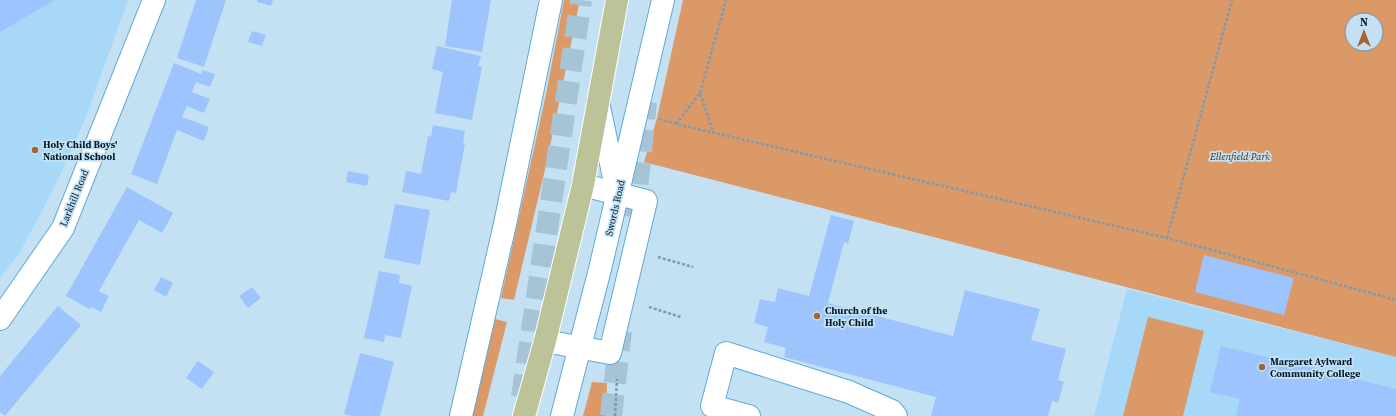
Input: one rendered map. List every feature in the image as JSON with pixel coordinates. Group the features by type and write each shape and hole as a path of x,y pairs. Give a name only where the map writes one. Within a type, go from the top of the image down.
{"main road":[{"path":"524,416 545,341 583,185 618,0"}],"street":[{"name":"Larkhill Road","path":"0,318 63,228 154,0"},
{"path":"461,416 473,370 505,224 551,0"},
{"name":"Swords Road","path":"562,416 618,194 663,0"},
{"path":"598,102 618,194"},
{"path":"545,341 610,353 646,201 583,185"},
{"path":"749,416 717,412 712,406 726,353 849,392 892,411 896,416"}],"path":[{"path":"676,124 700,93 726,0"},
{"path":"1167,238 1232,0"},
{"path":"700,93 713,132"},
{"path":"637,114 1167,238 1396,300"},
{"path":"658,257 693,267"},
{"path":"649,307 681,317"},
{"path":"615,416 617,379"}],"shaded area":[{"name":"Holy Child Boys' National School","path":"0,0 128,0 86,117 56,184 19,254 0,277"},
{"path":"1127,289 1396,357 1396,416 1094,416"}],"green space":[{"path":"564,0 580,0 547,161 514,300 501,298 546,94"},
{"name":"Ellenfield Park","path":"683,0 1396,0 1396,357 644,162 657,118"},
{"path":"1148,317 1204,331 1183,416 1123,416"},
{"path":"495,319 507,322 483,416 469,416"},
{"path":"592,382 607,383 606,416 583,416"}],"building":[{"path":"0,0 55,0 0,32"},
{"path":"196,0 226,0 204,67 177,58"},
{"path":"257,0 273,0 271,6 257,2"},
{"path":"452,0 491,0 482,52 445,46"},
{"path":"252,31 266,35 262,46 248,42"},
{"path":"437,46 481,56 478,66 482,67 472,120 435,113 443,72 432,69"},
{"path":"174,63 201,74 203,70 215,74 210,87 196,82 192,92 210,99 204,113 187,106 182,117 209,127 204,141 177,130 157,184 131,174"},
{"path":"433,125 465,131 463,143 465,143 456,193 451,192 449,201 402,192 406,171 421,174 428,136 431,137"},
{"path":"348,171 369,175 367,186 346,182"},
{"path":"127,187 173,213 162,233 139,220 99,291 109,296 101,312 91,307 89,309 66,296"},
{"path":"395,204 430,210 420,265 384,258"},
{"name":"Church of the Holy Child","path":"831,215 854,221 848,244 844,242 828,303 953,336 965,290 1040,309 1031,340 1066,349 1058,380 1064,382 1058,403 1052,401 1048,416 931,416 936,397 784,357 786,348 764,342 768,327 754,323 760,299 775,302 778,288 809,296"},
{"path":"1204,255 1294,278 1284,315 1195,292"},
{"path":"379,271 400,275 399,283 412,286 401,338 385,335 384,342 364,338"},
{"path":"161,277 173,283 166,297 154,290"},
{"path":"252,287 261,298 248,308 239,296"},
{"path":"58,306 81,325 5,416 0,412 0,376"},
{"name":"Margaret Aylward Community College","path":"1221,346 1396,389 1396,416 1236,416 1240,399 1210,392"},
{"path":"360,353 394,362 380,416 352,416 344,414"},
{"path":"198,361 214,372 202,389 186,378"}],"tunnel":[{"path":"522,397 581,0"},
{"path":"634,217 646,102"},
{"path":"611,416 621,331"}],"place":[{"name":"Holy Child Boys' National School","path":"35,150"},
{"name":"Church of the Holy Child","path":"817,316"},
{"name":"Margaret Aylward Community College","path":"1262,367"}]}
